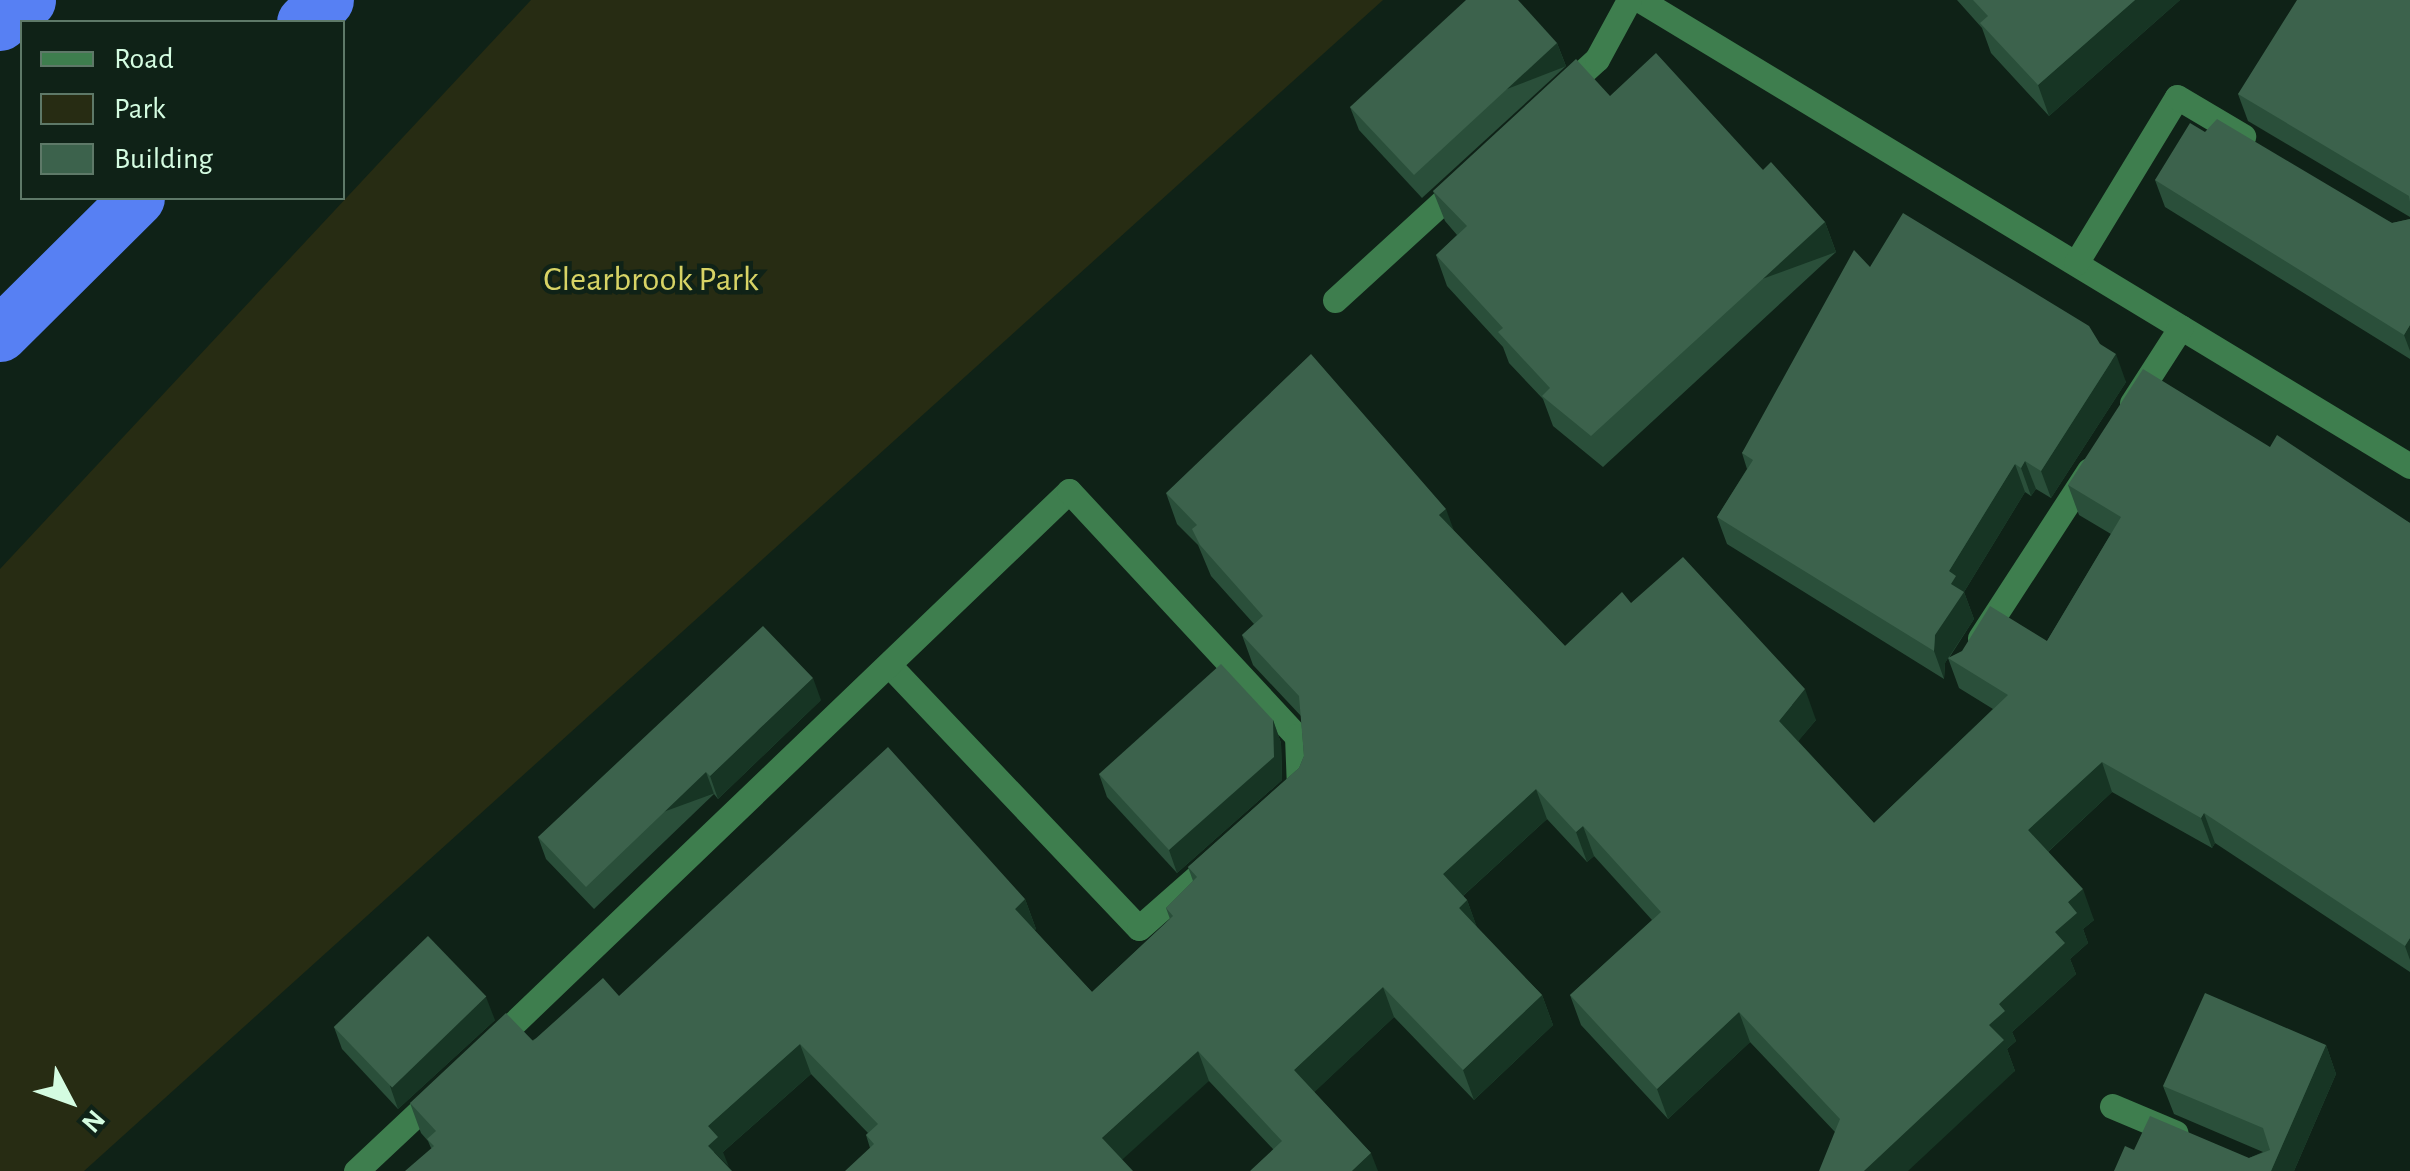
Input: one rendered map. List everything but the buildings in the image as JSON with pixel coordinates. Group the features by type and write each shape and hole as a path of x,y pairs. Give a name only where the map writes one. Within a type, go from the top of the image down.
{"highway":[{"path":"0,23 28,0"},
{"path":"306,20 326,0"},
{"path":"0,334 135,200"}],"street":[{"path":"1539,112 1597,59 1629,0"},
{"path":"1640,0 2408,461"},
{"path":"2076,263 2177,97 2260,146"},
{"path":"1335,300 1481,166"},
{"path":"1969,655 2181,327"},
{"path":"356,1171 890,666 1069,491 1296,736 1298,788 1270,813"},
{"path":"890,666 1139,928 1240,839"},
{"path":"2112,1106 2198,1142"}],"green space":[{"name":"Clearbrook Park","path":"531,0 1383,0 84,1171 0,1171 0,569"}]}
